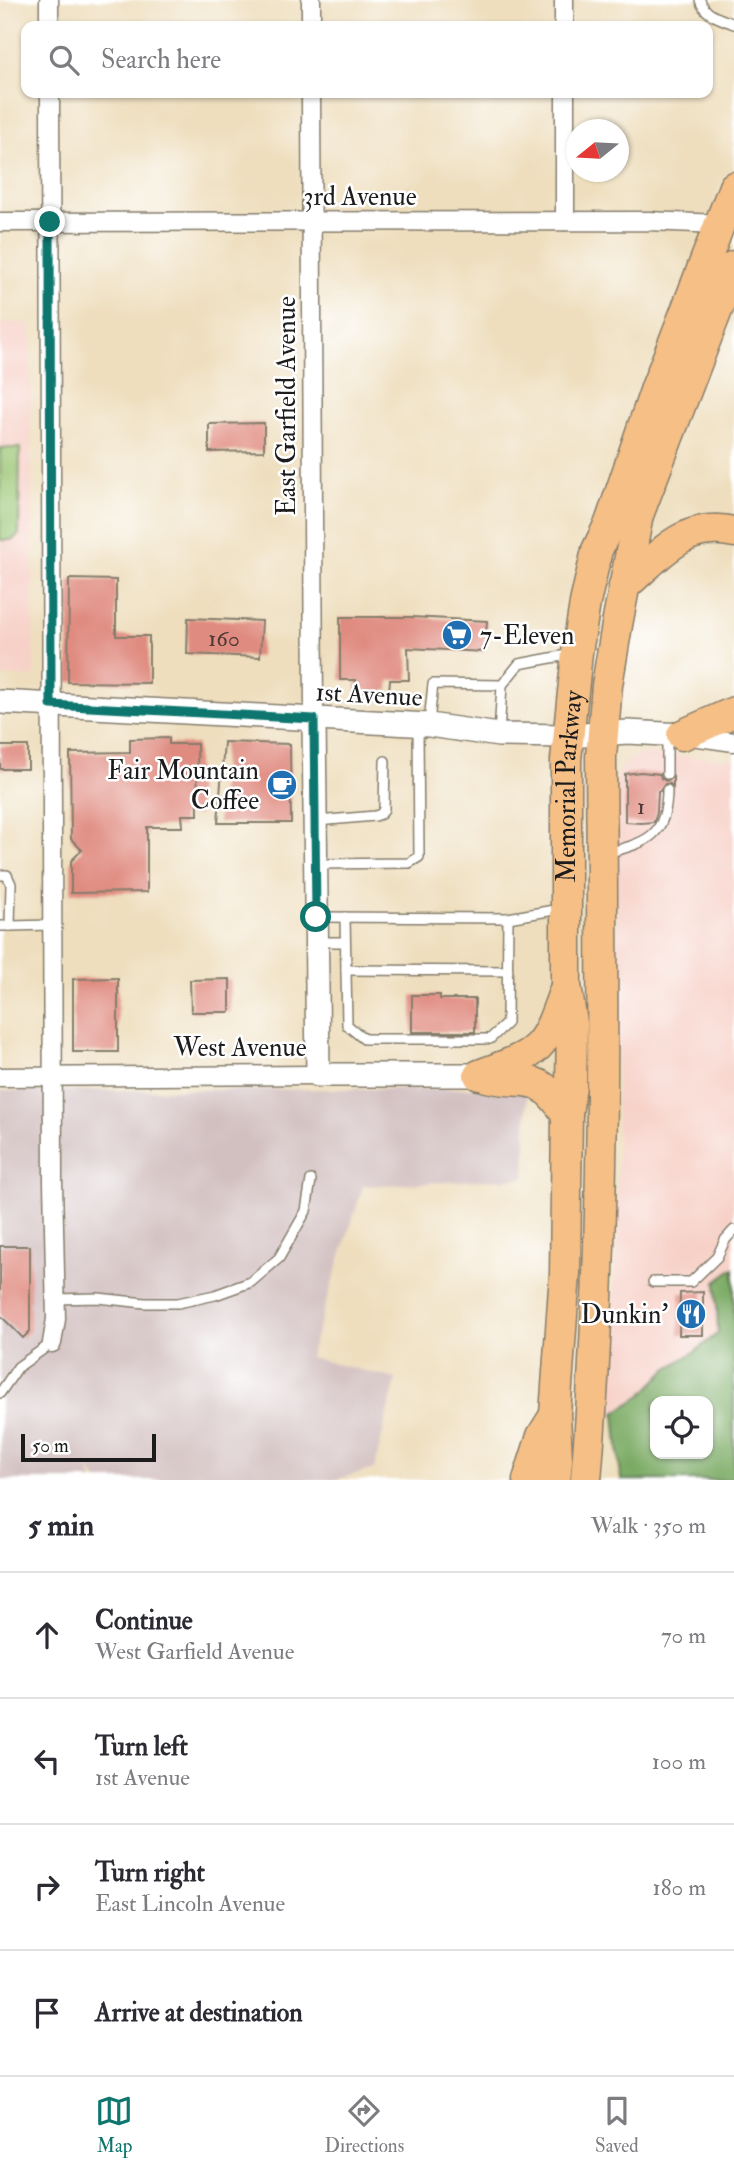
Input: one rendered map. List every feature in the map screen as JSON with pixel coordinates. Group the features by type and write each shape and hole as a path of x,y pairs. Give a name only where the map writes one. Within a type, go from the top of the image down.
{"highway":[{"name":"Memorial Parkway","path":"555,1480 555,1414 565,1273 567,1114 571,1086 572,1023 566,985 565,908 568,736 577,653 597,550 610,523 656,388 734,187"},
{"name":"Memorial Parkway","path":"586,1480 594,1394 601,1252 602,733 607,685 638,515 734,266"},
{"path":"624,586 674,542 690,534 710,530 734,532"},
{"path":"674,735 734,712"},
{"path":"480,1075 521,1060 541,1045 549,1032 566,985"},
{"path":"480,1075 501,1080 529,1080 539,1083 547,1088 567,1114"},
{"path":"528,1480 542,1436 555,1414"}],"street":[{"path":"49,0 49,21"},
{"path":"311,0 311,21"},
{"path":"564,0 564,21"},
{"path":"50,98 56,1319 52,1343"},
{"name":"East Garfield Avenue","path":"311,98 314,719"},
{"path":"565,98 565,221"},
{"name":"3rd Avenue","path":"0,222 648,221 720,224"},
{"name":"1st Avenue","path":"0,702 423,725 499,735 674,735 734,742"},
{"path":"314,719 318,1074"},
{"name":"West Avenue","path":"0,1077 480,1075"}],"lane":[{"path":"700,0 704,10 711,15 734,24"},
{"path":"499,735 502,685 519,664 577,653"},
{"path":"316,864 409,863 419,857 423,725 433,684 502,685"},
{"path":"667,774 674,735"},
{"path":"315,821 375,817 381,814 384,809 385,761"},
{"path":"602,855 642,841 658,830 663,824 666,812 667,790"},
{"path":"0,875 7,875 12,884 5,926 52,925"},
{"path":"316,917 508,918 565,908"},
{"path":"345,917 347,1025 363,1039 490,1039 507,1023 508,918"},
{"path":"316,942 345,942"},
{"path":"346,970 509,971"},
{"path":"55,1299 98,1298 178,1303 215,1295 251,1282 279,1258 306,1211 311,1180"},
{"path":"653,1282 691,1282 717,1257 725,1240 734,1230"},
{"path":"1,1391 19,1367 52,1343"}],"shaded area":[{"path":"0,323 30,323 34,677 0,676"},
{"path":"641,754 734,759 734,1268 716,1281 718,1333 667,1369 643,1394 607,1417 617,1234 617,779 625,762"},
{"path":"527,1088 525,1178 363,1186 309,1357 396,1379 374,1469 333,1480 98,1480 87,1468 93,1480 0,1480 0,1091"}],"green space":[{"path":"0,448 20,448 19,534 13,540 0,540"},
{"path":"734,1268 734,1480 621,1480 615,1413 643,1394 667,1369 718,1333 716,1281"}],"building":[{"path":"264,423 264,451 209,452 209,424"},
{"path":"69,579 116,580 116,636 149,636 149,683 68,682"},
{"path":"340,617 487,621 485,652 408,648 409,680 390,680 389,691 356,691 356,680 340,680"},
{"path":"188,618 262,621 260,657 187,654"},
{"path":"169,738 169,744 197,744 198,815 182,815 183,827 147,827 147,892 71,893 71,861 82,850 71,839 70,753 130,752 130,739"},
{"path":"224,742 290,744 291,823 218,823"},
{"path":"0,746 28,746 28,769 0,769"},
{"path":"625,774 660,774 666,781 673,777 673,787 665,784 658,791 654,822 625,822"},
{"path":"118,978 118,1052 73,1052 73,979"},
{"path":"230,979 230,1012 191,1012 190,980"},
{"path":"412,995 440,995 440,999 475,999 475,1032 412,1032"},
{"path":"0,1246 30,1246 30,1331 23,1338 0,1315"},
{"name":"Dunkin'","path":"703,1292 703,1335 679,1335 680,1293"}],"place":[{"name":"7-Eleven","path":"457,635"},
{"name":"Fair Mountain Coffee","path":"282,785"},
{"name":"Dunkin'","path":"691,1314"}],"route":[{"path":"50,222 51,705 314,719 316,917"}]}
